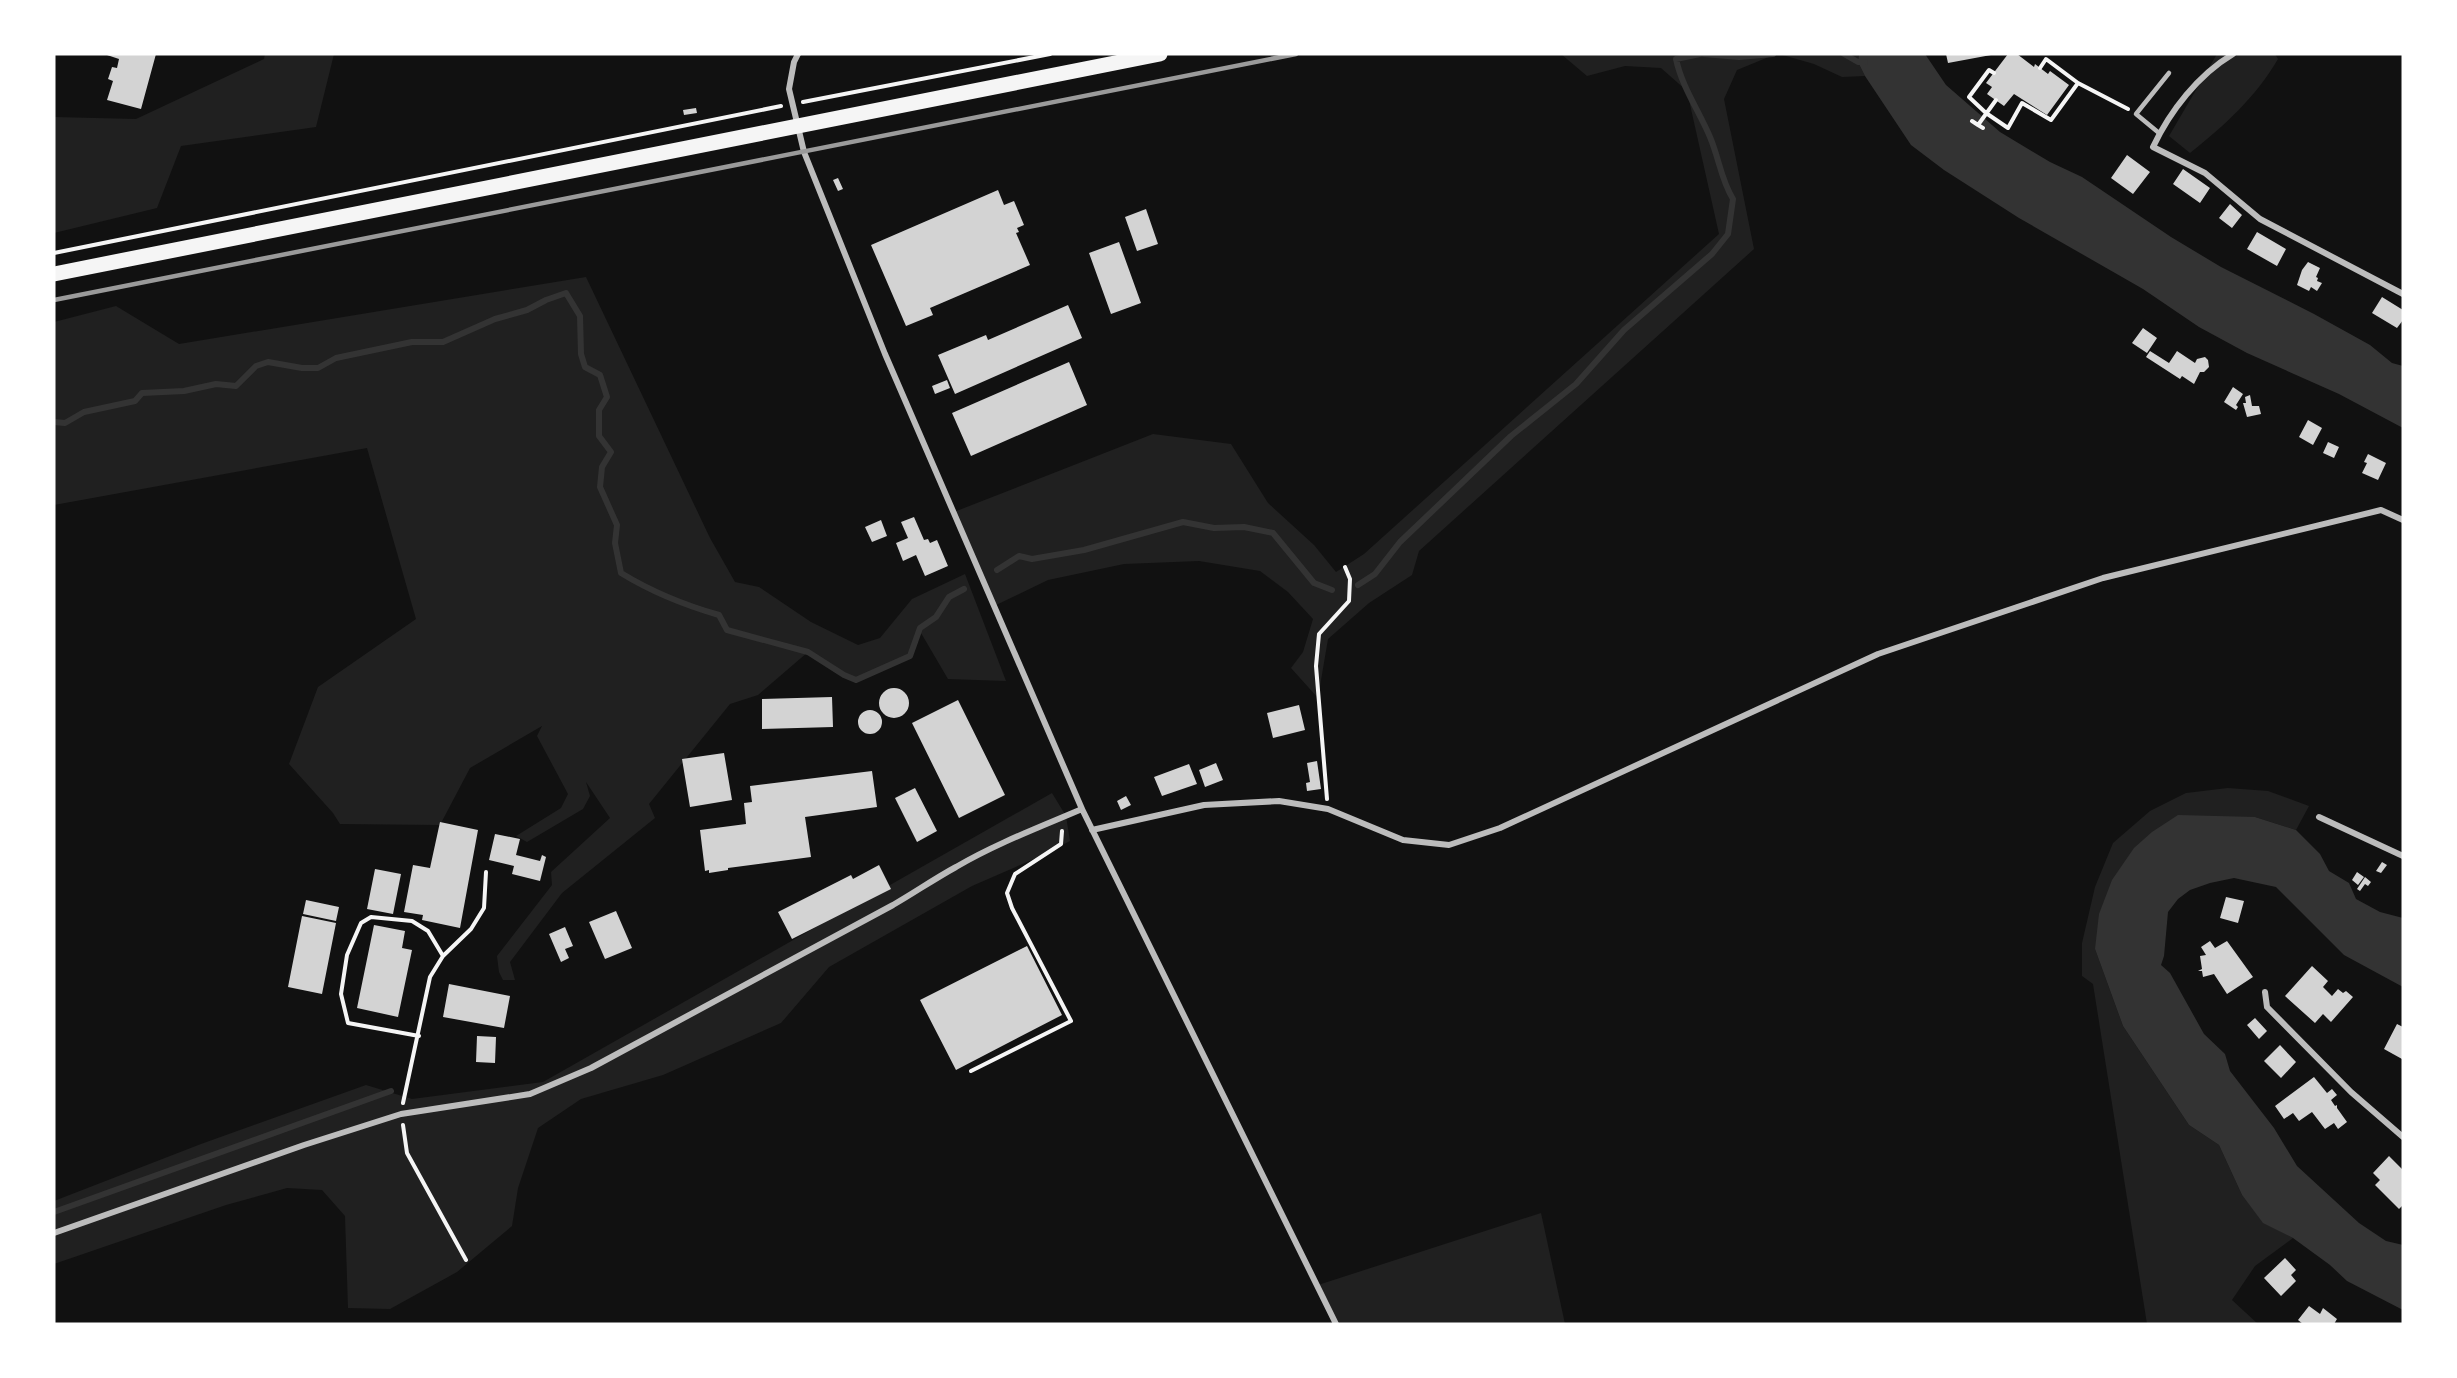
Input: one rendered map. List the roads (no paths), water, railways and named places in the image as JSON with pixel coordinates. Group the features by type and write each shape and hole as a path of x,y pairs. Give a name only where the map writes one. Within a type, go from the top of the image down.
{"main road":[{"path":"54,274 1160,54"}],"street":[{"path":"798,54 794,62 789,89 796,125 812,175 881,343 1082,809 1336,1324"},
{"path":"2233,54 2214,65 2167,119 2153,147 2205,173 2260,219 2403,294"},
{"path":"1092,830 1204,805 1279,801 1328,809 1403,840 1449,845 1500,828 1878,654 2103,578 2381,510 2403,520"},
{"path":"54,1233 304,1145 401,1114 530,1094 591,1068 909,897 955,867 1082,809"},
{"path":"2319,817 2403,856"},
{"path":"2265,992 2267,1007 2351,1092 2403,1137"}],"lane":[{"path":"2160,133 2136,114 2169,73"}],"waterway":[{"path":"1358,585 1375,574 1400,542 1511,436 1576,384 1624,330 1712,254 1728,234 1733,199 1710,137 1686,89 1676,59 1700,54"},
{"path":"1704,54 1739,57 1773,54"},
{"path":"1844,54 1858,62 1865,62"},
{"path":"54,422 65,423 84,412 135,401 142,393 184,391 216,384 236,386 256,366 268,362 302,368 318,368 336,358 412,342 443,342 495,319 527,310 566,293 580,316 581,354 585,367 600,375 607,397 599,410 599,436 611,452 602,467 600,487 617,525 615,543 621,573 668,597 719,615 727,630 808,652 856,680 910,656 920,628 936,617 949,597 964,589"},
{"path":"997,570 1019,556 1032,559 1084,550 1183,522 1214,528 1244,527 1273,533 1314,583 1332,590"},
{"path":"54,1212 391,1091"}],"railway":[{"path":"54,300 1296,54"}]}
